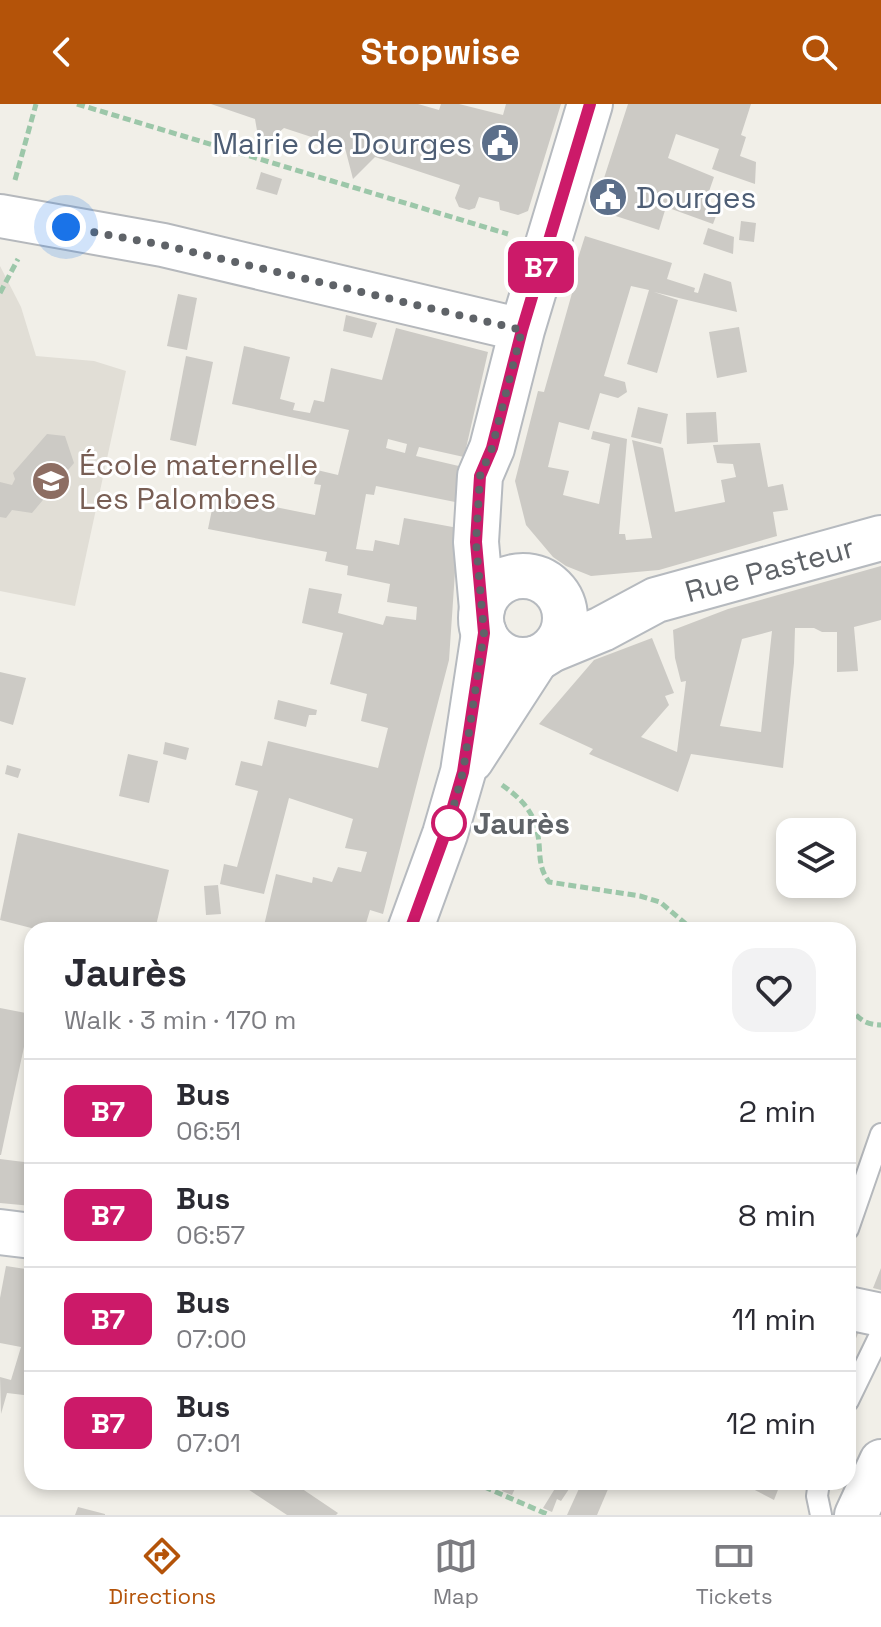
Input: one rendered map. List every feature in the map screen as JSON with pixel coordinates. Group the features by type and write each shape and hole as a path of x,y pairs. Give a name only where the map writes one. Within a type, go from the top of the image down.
{"street":[{"path":"544,654 525,661 500,653 483,621 476,542 477,504 480,476 492,448 522,330 590,104"},
{"path":"2,216 163,245 522,330"},
{"path":"463,772 544,654 560,640 565,615 545,585 502,533 494,505 492,448"},
{"name":"Rue Pasteur","path":"544,654 602,629 656,600 770,566 881,538"},
{"path":"413,922 445,834 463,772 489,593 502,582 517,576 545,585"},
{"name":"Rue Pasteur","path":"545,585 580,600 656,600"},
{"path":"0,1232 24,1235"},
{"path":"856,1310 881,1315"},
{"path":"856,1515 881,1461"}],"lane":[{"path":"856,1206 881,1134"},
{"path":"856,1385 881,1333"},
{"path":"818,1490 821,1515"}],"path":[{"path":"2,216 36,104"},
{"path":"77,104 547,246"},
{"path":"463,772 502,785 519,797 534,822 541,871 549,882 640,896 660,902 684,922"},
{"path":"856,1015 870,1025 881,1025"},
{"path":"491,1490 549,1515"}],"shaded area":[{"name":"École maternelle Les Palombes","path":"0,266 21,307 36,356 94,361 126,371 75,606 0,591"}],"building":[{"path":"211,104 418,104 439,110 441,104 459,104 503,115 506,104 561,104 528,211 518,215 500,210 499,202 479,197 475,208 459,207 455,198 460,185 375,157 353,179 345,148 284,128 260,148 255,119"},
{"path":"628,104 751,104 741,135 746,137 740,156 756,162 755,184 712,169 719,149 676,134 668,158 714,177 705,203 719,208 713,224 666,207 659,230 594,209"},
{"path":"261,172 282,179 277,195 256,189"},
{"path":"741,221 756,223 754,242 739,240"},
{"path":"708,228 734,237 733,254 703,244"},
{"path":"585,236 672,263 667,279 695,288 694,292 698,293 704,273 731,282 737,312 654,292 678,300 657,373 627,364 649,290 631,286 604,376 625,382 627,392 618,398 600,393 589,430 559,422 548,467 569,471 563,495 599,504 610,444 591,439 593,431 627,439 619,534 625,534 626,540 652,538 632,440 663,448 675,512 725,502 721,480 736,477 733,464 717,463 713,445 760,443 768,487 783,484 788,510 773,512 777,536 659,570 591,576 553,557 526,525 515,481 538,391 544,392"},
{"path":"178,294 197,298 187,350 167,346"},
{"path":"346,315 377,323 372,338 343,331"},
{"path":"739,327 747,372 717,378 709,332"},
{"path":"396,328 488,352 464,457 419,447 416,456 463,467 460,503 376,486 374,495 366,494 356,549 373,551 375,540 399,545 404,518 458,528 449,660 383,914 370,910 366,922 265,922 276,874 312,883 313,877 332,882 338,867 361,872 367,852 345,848 353,819 289,798 264,894 220,884 224,864 237,867 258,791 235,785 241,761 262,766 268,741 378,768 388,728 361,721 367,694 330,684 343,633 302,623 309,588 342,594 338,613 383,625 386,616 416,620 417,607 387,602 390,584 347,575 348,566 325,561 327,552 208,529 215,495 315,515 321,485 314,484 317,470 338,475 349,430 232,404 244,346 290,357 280,399 295,403 293,410 310,413 314,400 324,402 331,368 382,380","holes":["388,439 407,444 405,453 386,448"]},
{"path":"186,356 213,362 196,446 170,440"},
{"path":"638,407 668,414 661,444 631,437"},
{"path":"716,412 718,442 687,444 686,413"},
{"path":"47,434 65,436 74,463 32,513 12,510 6,518 0,517 0,482 12,485 15,479 13,473"},
{"path":"881,566 881,620 854,627 858,671 837,672 837,632 795,628 783,768 691,754 678,792 589,754 593,749 539,724 594,660 652,638 674,693 665,696 669,705 641,737 677,752 686,681 681,682 673,630 728,609","holes":["772,631 761,732 720,726 742,639"]},
{"path":"0,672 26,678 13,725 0,721"},
{"path":"278,700 317,710 316,715 309,715 306,727 274,719"},
{"path":"165,742 189,748 186,760 163,754"},
{"path":"128,754 158,761 149,803 119,796"},
{"path":"7,765 21,769 18,778 5,774"},
{"path":"18,833 169,870 157,922 24,922 24,926 0,920"},
{"path":"218,885 221,914 206,915 204,886"},
{"path":"0,1008 24,1013 24,1047 0,1155"},
{"path":"0,1159 24,1162 24,1205 0,1203"},
{"path":"6,1266 24,1269 24,1395 7,1393 1,1414 0,1377 11,1380 21,1347 0,1343 0,1298"},
{"path":"881,1268 881,1290 873,1288"},
{"path":"249,1490 304,1490 338,1513 336,1515 287,1515"},
{"path":"554,1490 568,1490 561,1501 557,1499 552,1512 543,1508"},
{"path":"578,1490 608,1490 597,1515 567,1515"},
{"path":"755,1490 778,1490 774,1500"},
{"path":"78,1507 105,1514 105,1515 75,1515"}],"bus line":[{"name":"B7","path":"413,922 445,834 463,772 484,633 476,542 480,476 492,448 522,330 590,104"}],"place":[{"name":"Mairie de Dourges","path":"500,143"},
{"name":"Dourges","path":"608,197"},
{"name":"École maternelle Les Palombes","path":"51,481"},
{"name":"Jaurès","path":"449,823"}],"route":[{"path":"66,227 163,245 522,330 492,448 480,476 476,542 484,633 463,772 449,823"}]}
